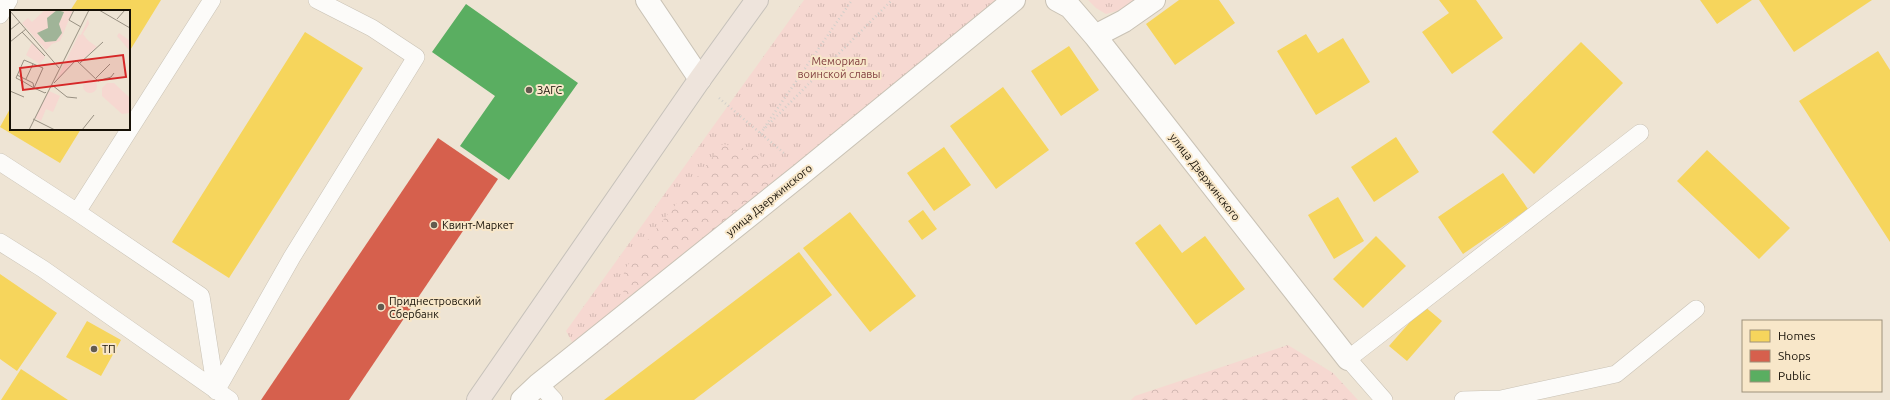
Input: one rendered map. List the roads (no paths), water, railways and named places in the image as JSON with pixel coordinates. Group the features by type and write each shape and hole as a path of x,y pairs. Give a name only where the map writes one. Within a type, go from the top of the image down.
{"highway":[{"path":"478,400 700,79 757,0"}],"street":[{"path":"647,0 700,79"},
{"name":"улица Дзержинского","path":"522,400 546,392 800,175 1014,0"},
{"name":"улица Дзержинского","path":"1057,0 1070,7 1095,36 1348,359"},
{"path":"1095,36 1124,21 1154,0"}],"lane":[{"path":"0,15 9,0"},
{"path":"130,129 212,0"},
{"path":"223,395 292,257 416,57 372,28 318,0"},
{"path":"77,212 129,130"},
{"path":"1384,400 1348,359 1640,133"},
{"path":"0,162 201,296 223,395"},
{"path":"0,242 43,269 223,395"},
{"path":"1463,400 1501,399 1616,374 1696,309"}],"place":[{"name":"ЗАГС","path":"529,90"},
{"name":"Квинт-Маркет","path":"434,225"},
{"name":"Приднестровский Сбербанк","path":"381,307"},
{"name":"ТП","path":"94,349"}],"park label":[{"name":"Мемориал воинской славы","path":"839,67"}]}
